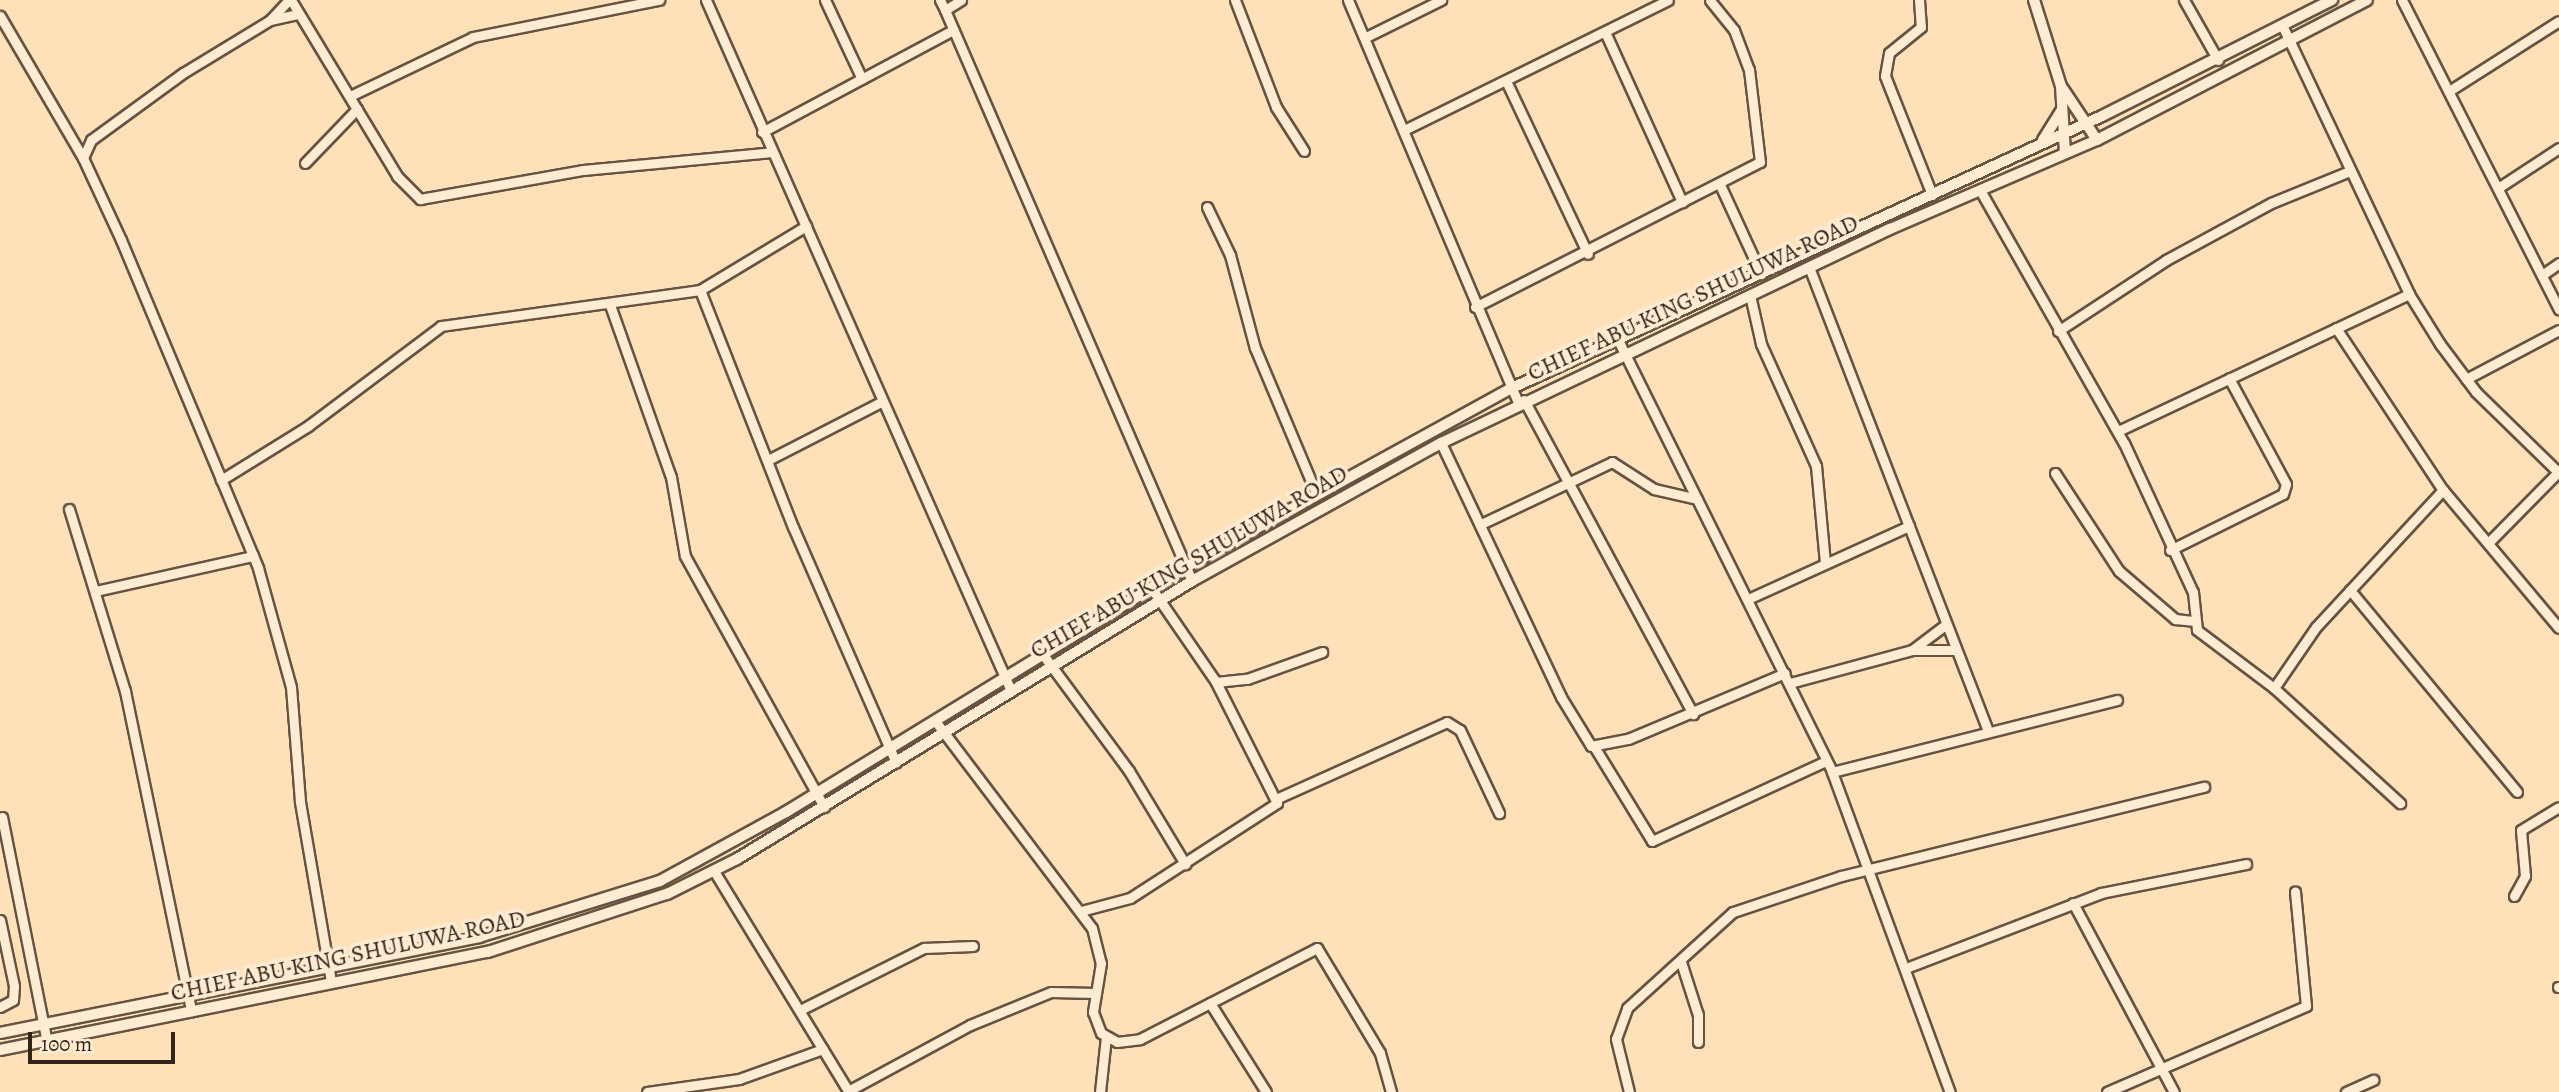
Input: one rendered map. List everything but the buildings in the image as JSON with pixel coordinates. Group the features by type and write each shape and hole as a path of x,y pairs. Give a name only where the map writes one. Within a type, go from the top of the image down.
{"street":[{"path":"83,158 91,140 270,20 290,0 402,183 420,199 583,170 772,152"},
{"path":"350,96 473,37 659,0"},
{"path":"706,0 881,402 1011,691"},
{"path":"825,0 862,79"},
{"path":"961,0 942,5 1192,581"},
{"path":"1235,0 1276,107 1304,151"},
{"path":"1348,0 1366,37 1475,307 1512,388 1571,483 1693,714"},
{"path":"1366,37 1441,0"},
{"path":"1404,130 1507,83 1668,0"},
{"path":"1475,307 1588,254 1682,202 1721,187 1760,162 1763,147 1746,59 1710,0"},
{"path":"1919,0 1921,27 1913,40 1889,53 1885,76 1932,195"},
{"path":"2034,0 2062,86 2097,140"},
{"path":"2184,0 2218,60"},
{"path":"0,1033 479,937 660,881 890,750 1185,567 1512,388 2102,116 2218,60 2332,0"},
{"name":"CHIEF ABU KING SHULUWA ROAD","path":"0,1050 521,943 634,906 714,871 824,807 1192,581 1441,443 1521,402 1809,267 2097,140 2367,0"},
{"path":"2402,0 2559,309"},
{"path":"270,20 298,14"},
{"path":"0,16 83,158 253,556 291,687 300,802 331,982"},
{"path":"2449,91 2559,21"},
{"path":"2283,27 2409,294 2466,379 2558,472 2488,543"},
{"path":"762,132 953,30"},
{"path":"1605,32 1682,202"},
{"path":"1507,83 1588,254"},
{"path":"2062,86 2065,153"},
{"path":"2037,146 2063,107"},
{"path":"2075,107 2102,116"},
{"path":"306,163 357,108"},
{"path":"71,139 91,140"},
{"path":"2498,188 2559,148"},
{"path":"2058,331 2166,260 2271,203 2350,171"},
{"path":"1721,187 1760,274"},
{"path":"1980,191 2058,331 2118,431 2170,550 2193,592 2193,621 2205,639 2274,688 2400,803"},
{"path":"1207,206 1230,255 1255,348 1316,493"},
{"path":"221,480 308,426 441,326 610,305 700,290 806,226"},
{"path":"2542,275 2559,263"},
{"path":"1809,267 1909,526 1944,626 1988,732"},
{"path":"700,290 768,460 896,763"},
{"path":"2118,431 2409,294"},
{"path":"1750,295 1761,344 1816,466 1825,563"},
{"path":"610,305 671,477 685,556 824,807"},
{"path":"2336,328 2443,489 2559,628"},
{"path":"2466,379 2559,330"},
{"path":"1618,340 1832,772 1871,868 1950,1092"},
{"path":"2170,550 2284,494 2286,484 2229,378"},
{"path":"768,460 881,402"},
{"path":"1441,443 1561,697 1652,841 1826,761"},
{"path":"1481,524 1612,462 1654,489 1697,499"},
{"path":"2055,473 2119,571 2175,619 2193,621"},
{"path":"2274,688 2350,590 2443,489"},
{"path":"69,509 96,591 146,776 191,1011"},
{"path":"1748,599 1909,526"},
{"path":"96,591 253,556"},
{"path":"1152,589 1216,682 1278,798"},
{"path":"2350,590 2517,792"},
{"path":"1912,650 1944,626"},
{"path":"1790,683 1912,650 1954,650"},
{"path":"1216,682 1247,680 1322,652"},
{"path":"1044,656 1129,771 1185,864"},
{"path":"1595,748 1693,714 1785,673"},
{"path":"1832,772 2117,700"},
{"path":"936,722 1080,911 1101,963 1095,1024 1106,1037 1140,1039 1320,950 1380,1053 1391,1092"},
{"path":"1080,911 1130,898 1264,815 1278,798 1447,722 1460,730 1499,813"},
{"path":"1629,1092 1616,1039 1622,1017 1636,997 1681,962 1733,912 1871,868 2204,787"},
{"path":"2514,896 2525,876 2521,830 2559,807"},
{"path":"2,817 47,1042"},
{"path":"1906,968 2073,903 2246,864"},
{"path":"714,871 849,1091 970,1025 1040,997 1096,993"},
{"path":"2107,1092 2306,1006 2295,892"},
{"path":"2073,903 2174,1092"},
{"path":"0,920 14,986 13,1000 0,1007"},
{"path":"800,1010 924,948 973,946"},
{"path":"1681,962 1698,1015 1698,1042"},
{"path":"1210,1003 1266,1092"},
{"path":"1100,1092 1106,1037"},
{"path":"647,1092 739,1079 823,1049"},
{"path":"2346,1092 2373,1080"}]}
